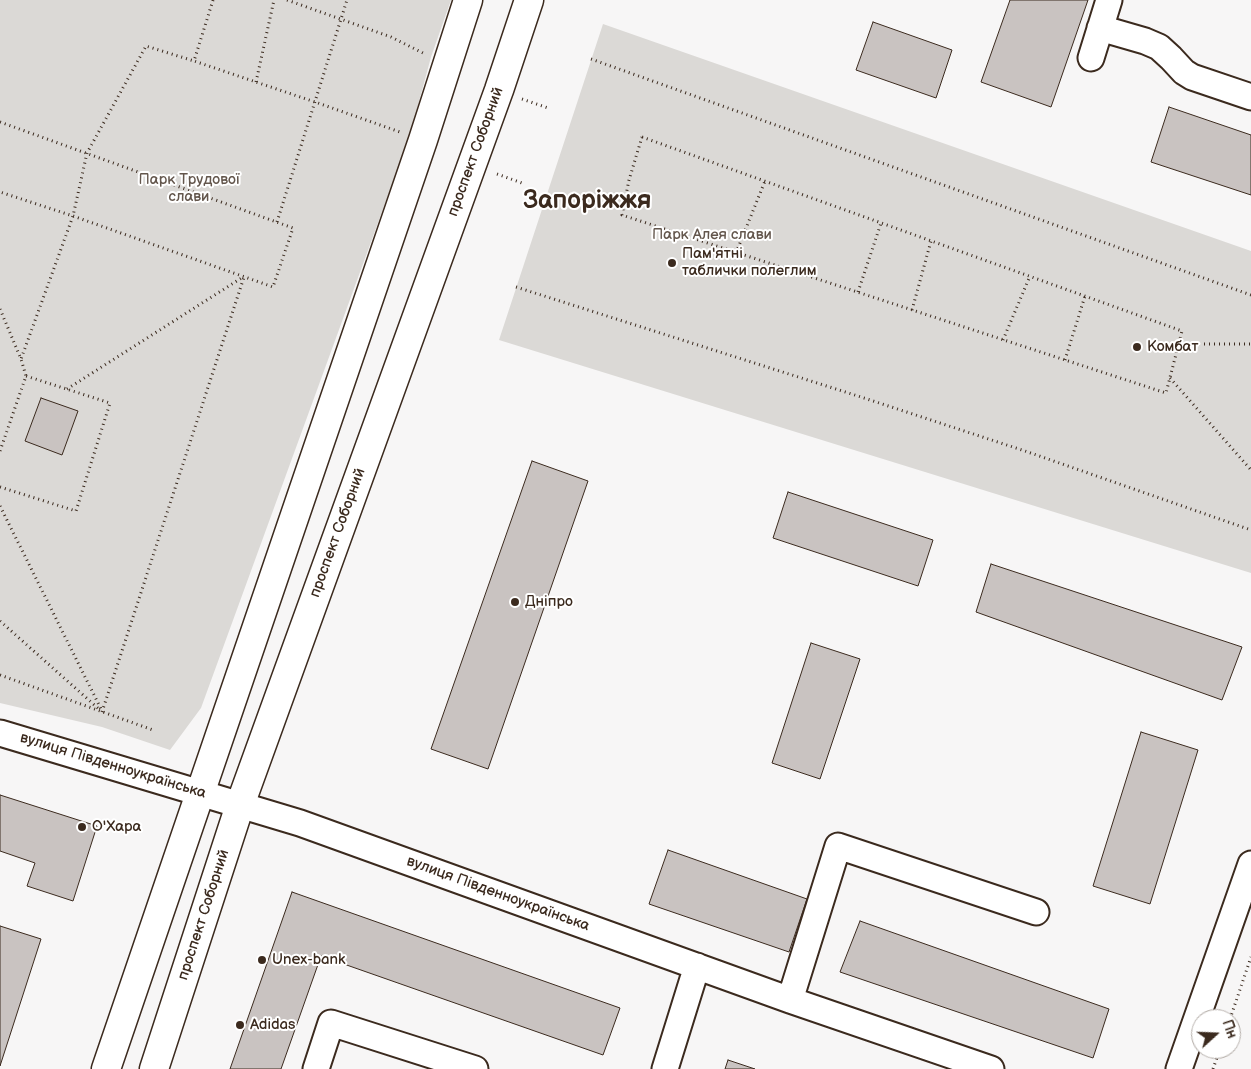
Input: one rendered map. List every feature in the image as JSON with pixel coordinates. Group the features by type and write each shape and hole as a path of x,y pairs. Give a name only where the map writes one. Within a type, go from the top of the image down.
{"main road":[{"path":"106,1069 468,0"},
{"name":"проспект Соборний","path":"154,1069 240,805 499,90 529,0"}],"street":[{"path":"1091,58 1109,0"},
{"path":"1100,28 1159,47 1192,78 1251,97"},
{"name":"вулиця Південноукраїнська","path":"0,733 300,823 790,1000 991,1069"},
{"path":"790,1000 838,846 1036,912"},
{"path":"1180,1069 1251,864"},
{"path":"665,1069 697,966"},
{"path":"316,1069 331,1023 475,1069"}],"path":[{"path":"194,61 213,0"},
{"path":"256,82 274,0"},
{"path":"287,0 391,38 447,65"},
{"path":"277,222 347,0"},
{"path":"21,359 73,216 87,153 146,46 422,140"},
{"path":"591,59 1251,295"},
{"path":"499,90 548,108"},
{"path":"0,122 293,228 273,287 0,192"},
{"path":"642,137 765,181 1182,331 1166,392 622,216 629,180 642,137"},
{"path":"472,164 522,184"},
{"path":"736,253 765,181"},
{"path":"858,292 881,223"},
{"path":"912,310 931,241"},
{"path":"1003,340 1030,276"},
{"path":"66,389 244,277"},
{"path":"102,712 244,277"},
{"path":"516,288 852,394 1251,530"},
{"path":"1065,360 1085,296"},
{"path":"0,309 26,376 0,451"},
{"path":"1179,344 1251,344"},
{"path":"0,487 76,511 110,403 26,376"},
{"path":"1170,378 1251,470"},
{"path":"0,506 102,712"},
{"path":"0,621 102,712"},
{"path":"0,675 153,730"},
{"path":"1233,1009 1251,957"}],"green space":[{"name":"Парк Трудової слави","path":"0,0 451,0 431,57 410,135 201,708 170,750 102,727 0,703"},
{"name":"Парк Алея слави","path":"603,24 1251,251 1251,573 499,340"}],"building":[{"path":"1010,0 1088,0 1051,107 981,82"},
{"path":"873,22 952,50 936,98 856,70"},
{"path":"1169,107 1251,135 1251,195 1151,162"},
{"path":"41,398 78,411 62,455 25,441"},
{"path":"532,461 588,481 488,769 431,749"},
{"path":"788,492 933,540 918,586 773,538"},
{"path":"991,564 1242,647 1222,700 976,612"},
{"path":"811,643 860,659 820,779 772,763"},
{"path":"1141,732 1198,750 1150,904 1093,886"},
{"path":"0,795 97,826 73,901 27,886 35,863 0,851"},
{"path":"668,850 807,899 789,952 649,904"},
{"path":"292,892 620,1008 603,1055 321,956 281,1069 230,1069"},
{"path":"860,921 1109,1009 1093,1058 840,972"},
{"path":"0,926 41,939 0,1066"},
{"path":"728,1060 755,1069 725,1069"}],"place":[{"name":"Пам'ятні таблички полеглим","path":"672,263"},
{"name":"Комбат","path":"1137,347"},
{"name":"Дніпро","path":"515,602"},
{"name":"О'Хара","path":"82,827"},
{"name":"Unex-bank","path":"262,960"},
{"name":"Adidas","path":"240,1025"}],"district":[{"name":"Запоріжжя","path":"587,202"}]}
